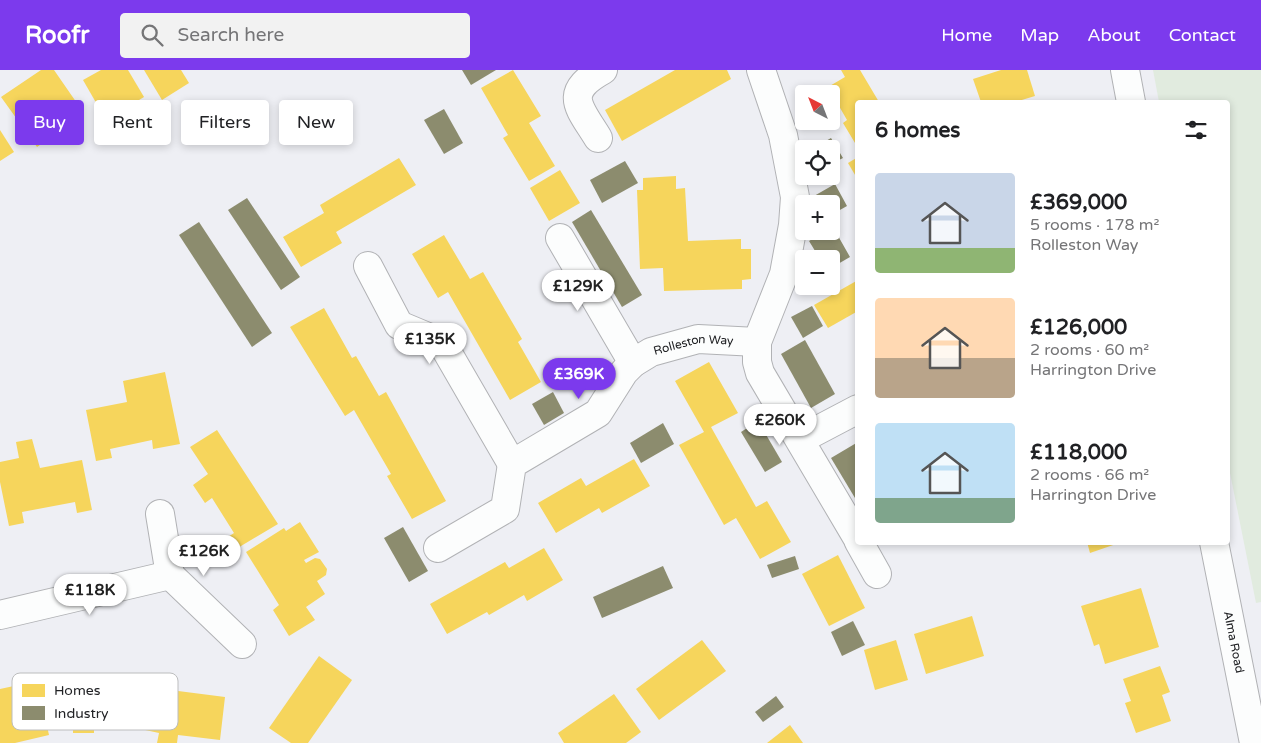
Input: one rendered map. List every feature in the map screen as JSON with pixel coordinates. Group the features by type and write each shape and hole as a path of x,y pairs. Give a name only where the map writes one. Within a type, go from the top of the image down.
{"street":[{"path":"598,138 578,105 577,98 578,91 586,79 603,70"},
{"path":"761,70 783,135 795,196 793,225 784,274 757,342 757,362 760,373 801,439 855,534"},
{"path":"1125,70 1131,100"},
{"path":"560,238 633,363"},
{"path":"368,266 399,325 442,344 512,464 504,509 438,548"},
{"name":"Rolleston Way","path":"512,464 598,413 624,372 633,363 661,348 691,340 711,338 757,342"},
{"path":"801,439 855,411"},
{"path":"160,514 170,575 242,644"},
{"path":"861,545 877,574"},
{"name":"Alma Road","path":"1215,545 1254,743"},
{"path":"0,615 170,575"}],"shaded area":[{"path":"1153,70 1261,70 1261,602 1256,603 1230,473 1230,100 1159,100"}],"building: Homes":[{"path":"41,70 54,70 75,100 15,100 15,116 1,97"},
{"path":"101,70 128,70 144,97 139,100 94,100 83,80"},
{"path":"144,70 181,70 189,83 162,100"},
{"path":"513,70 541,116 529,123 555,166 529,181 503,138 508,135 481,88"},
{"path":"675,70 727,70 731,79 622,141 605,110"},
{"path":"841,70 860,70 878,100 855,100 855,143 843,123 847,120 840,108 840,85 831,85 845,77"},
{"path":"1001,70 1027,70 1035,96 1022,100 980,100 973,79"},
{"path":"0,130 14,152 0,161"},
{"path":"399,158 416,185 336,232 342,243 301,267 283,237 324,213 320,205"},
{"path":"855,159 855,175 848,163"},
{"path":"560,170 580,203 549,221 530,188"},
{"path":"676,176 676,189 685,188 688,241 741,239 741,249 751,249 751,279 742,280 742,289 664,291 663,268 640,269 637,190 643,190 643,178"},
{"path":"444,235 470,279 483,272 522,339 518,342 541,382 510,400 448,292 438,298 412,254"},
{"path":"855,282 855,313 828,328 814,305 832,295 840,295 840,290"},
{"path":"324,308 352,358 356,356 379,396 386,392 446,501 412,519 387,476 391,474 354,410 345,416 290,327"},
{"path":"709,362 738,413 711,427 756,507 767,501 791,542 760,559 736,518 724,525 679,445 704,432 675,381"},
{"path":"165,372 180,444 153,449 152,440 110,449 112,458 96,461 86,410 127,402 123,381"},
{"path":"217,430 278,524 236,549 228,537 234,533 212,498 205,503 193,485 208,474 190,447"},
{"path":"32,439 40,468 82,460 92,510 77,513 75,502 22,512 24,523 9,526 0,482 0,462 19,458 16,442"},
{"path":"634,459 650,486 602,513 599,508 556,533 538,503 581,478 586,486"},
{"path":"300,522 319,552 304,560 306,563 315,558 320,559 327,569 326,575 317,581 325,594 306,607 315,620 289,636 273,610 279,605 246,552 284,528 286,531"},
{"path":"1088,545 1113,545 1090,553"},
{"path":"544,548 563,580 527,601 524,595 489,615 487,612 447,634 430,604 505,562 509,568"},
{"path":"838,555 865,608 829,626 802,574"},
{"path":"1141,588 1159,647 1105,664 1099,644 1094,646 1081,606"},
{"path":"972,616 984,656 926,674 914,634"},
{"path":"702,640 726,671 659,720 636,689"},
{"path":"896,640 908,680 875,690 864,650"},
{"path":"319,656 352,680 308,743 291,743 269,728"},
{"path":"1160,666 1170,692 1162,695 1171,721 1136,733 1125,703 1131,701 1123,679"},
{"path":"12,686 12,730 48,730 49,735 15,743 0,743 0,689"},
{"path":"178,691 225,697 220,740 178,735 177,743 157,743 159,733 145,730 178,730"},
{"path":"614,694 641,732 626,743 564,743 558,733"},
{"path":"790,725 803,743 767,743"},
{"path":"73,730 94,730 94,733 73,733"}],"building: Industry":[{"path":"462,70 496,70 471,85"},
{"path":"444,109 463,143 444,154 424,120"},
{"path":"625,161 638,183 602,203 590,180"},
{"path":"836,185 847,206 840,210 840,195 816,195"},
{"path":"247,198 300,277 281,290 228,210"},
{"path":"591,210 642,295 622,307 572,222"},
{"path":"199,222 272,333 252,347 179,235"},
{"path":"840,239 850,257 840,263 840,250 814,250 809,241"},
{"path":"812,306 823,326 803,338 791,317"},
{"path":"805,340 835,394 811,408 781,354"},
{"path":"553,392 564,413 544,425 532,404"},
{"path":"758,421 782,462 765,472 741,432"},
{"path":"663,423 674,444 641,463 630,443"},
{"path":"855,444 855,498 831,458"},
{"path":"403,527 428,571 409,582 384,538"},
{"path":"795,556 799,569 772,578 767,565"},
{"path":"663,566 673,588 602,618 593,597"},
{"path":"853,621 865,645 842,656 831,632"},
{"path":"776,696 784,707 763,722 755,712"}]}
